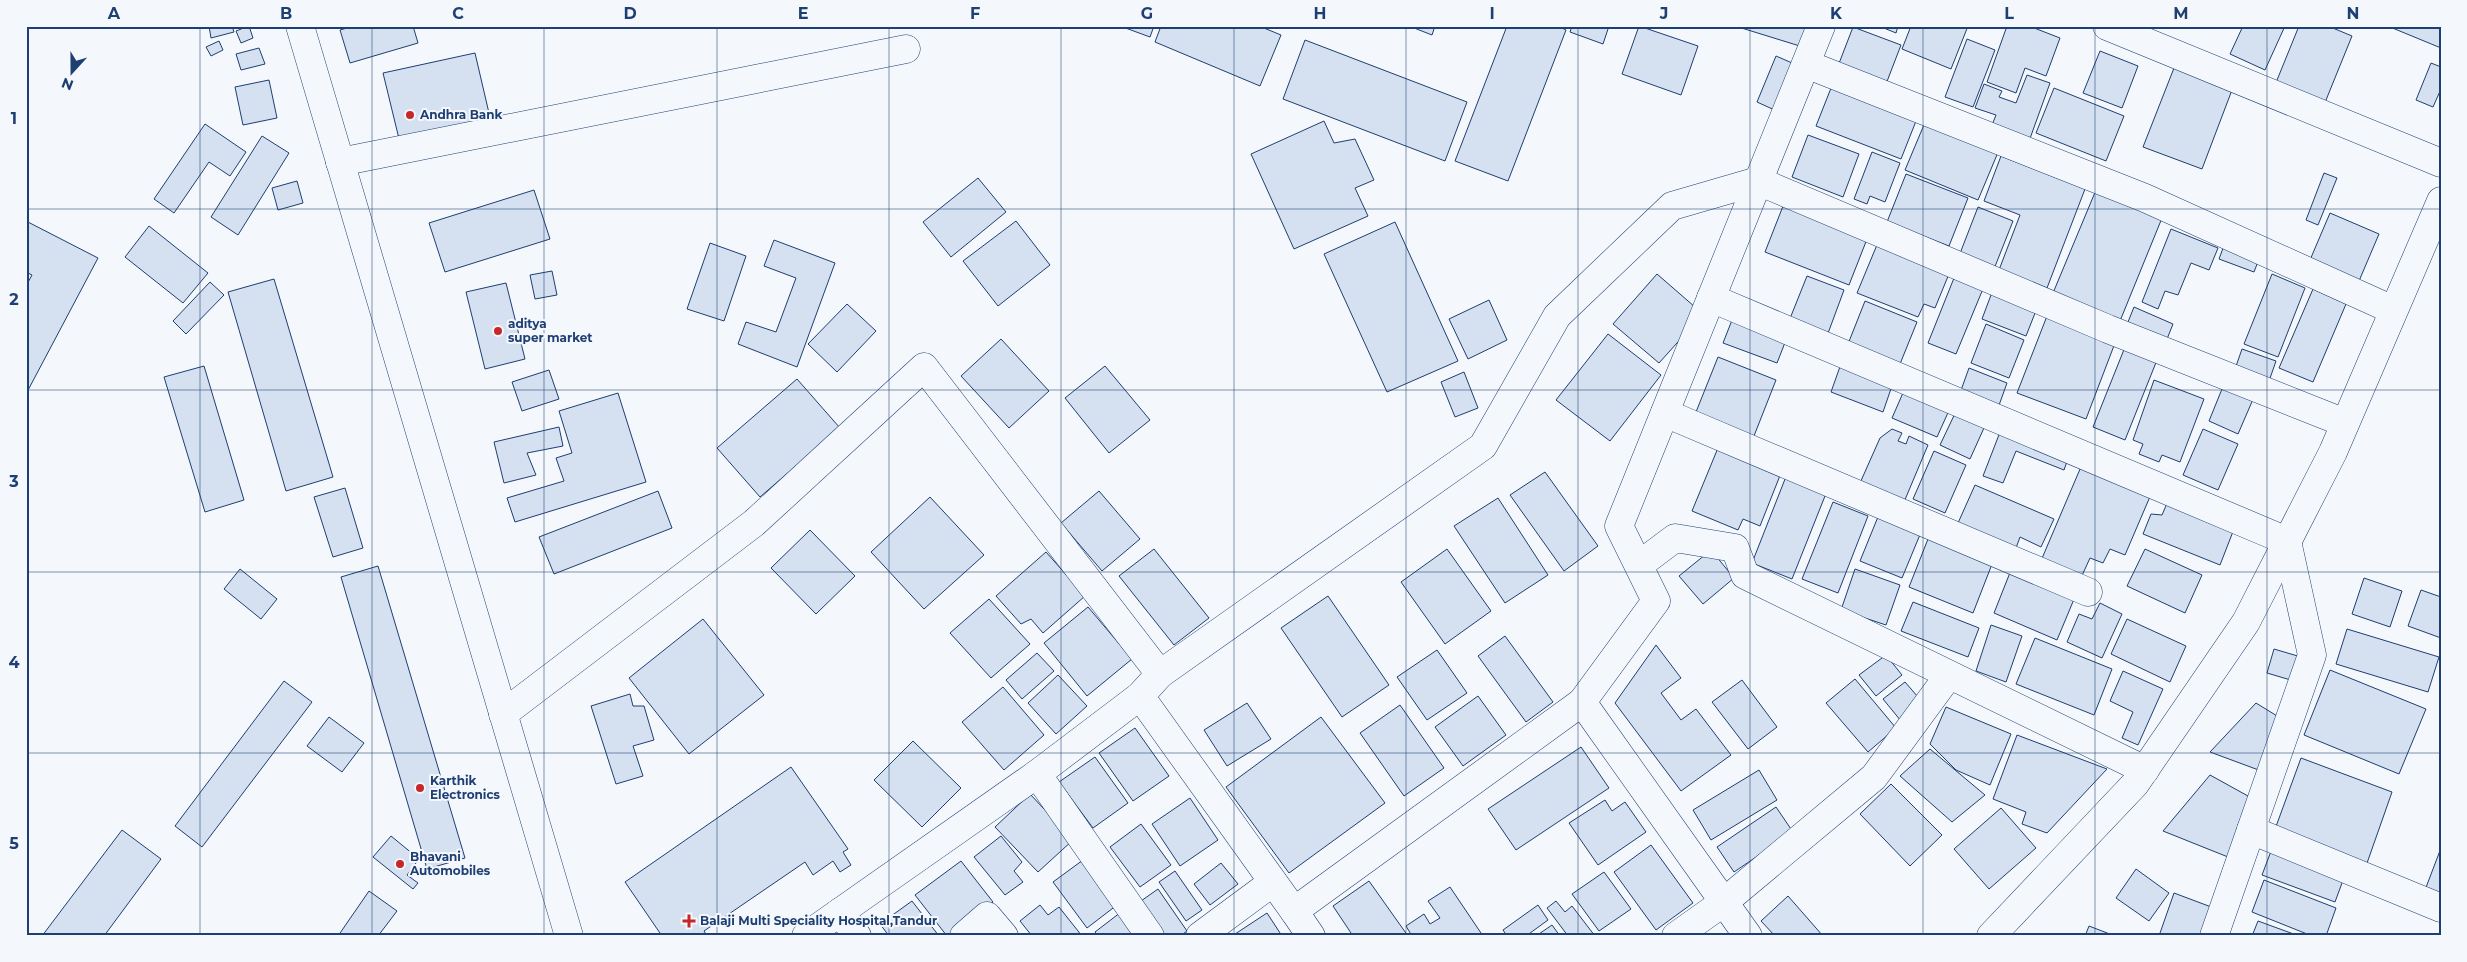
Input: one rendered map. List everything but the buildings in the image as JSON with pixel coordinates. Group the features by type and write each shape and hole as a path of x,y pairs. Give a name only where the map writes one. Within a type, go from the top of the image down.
{"main road":[{"path":"300,26 569,936"},
{"path":"1294,911 1582,702 1656,601 1620,526 1821,26"},
{"path":"2107,26 2441,163"},
{"path":"340,162 906,49"},
{"path":"1806,64 2144,198 2393,310"},
{"path":"806,936 1037,774 1140,696 1160,674 1483,446 1557,316 1672,206 1758,180 2108,328 2346,423"},
{"path":"1990,936 2135,784 2246,622 2333,452 2441,200"},
{"path":"1711,298 2287,541"},
{"path":"503,714 754,523 924,367 1160,674"},
{"path":"1665,413 2088,592"},
{"path":"1638,565 1675,538 1735,548 1745,575 2145,770"},
{"path":"2214,936 2312,655 2287,541"},
{"path":"1676,936 1724,902 1874,777 1949,675"},
{"path":"1140,696 1311,936"},
{"path":"1582,702 1748,936"},
{"path":"1037,774 1150,936"},
{"path":"2251,830 2441,908"},
{"path":"1200,936 1273,882"},
{"path":"840,912 857,936"},
{"path":"964,936 988,916 1004,936"}],"place":[{"name":"Andhra Bank","path":"410,115"},
{"name":"aditya super market","path":"498,331"},
{"name":"Karthik Electronics","path":"420,788"},
{"name":"Bhavani Automobiles","path":"400,864"},
{"name":"Balaji Multi Speciality Hospital,Tandur","path":"689,921"}]}
